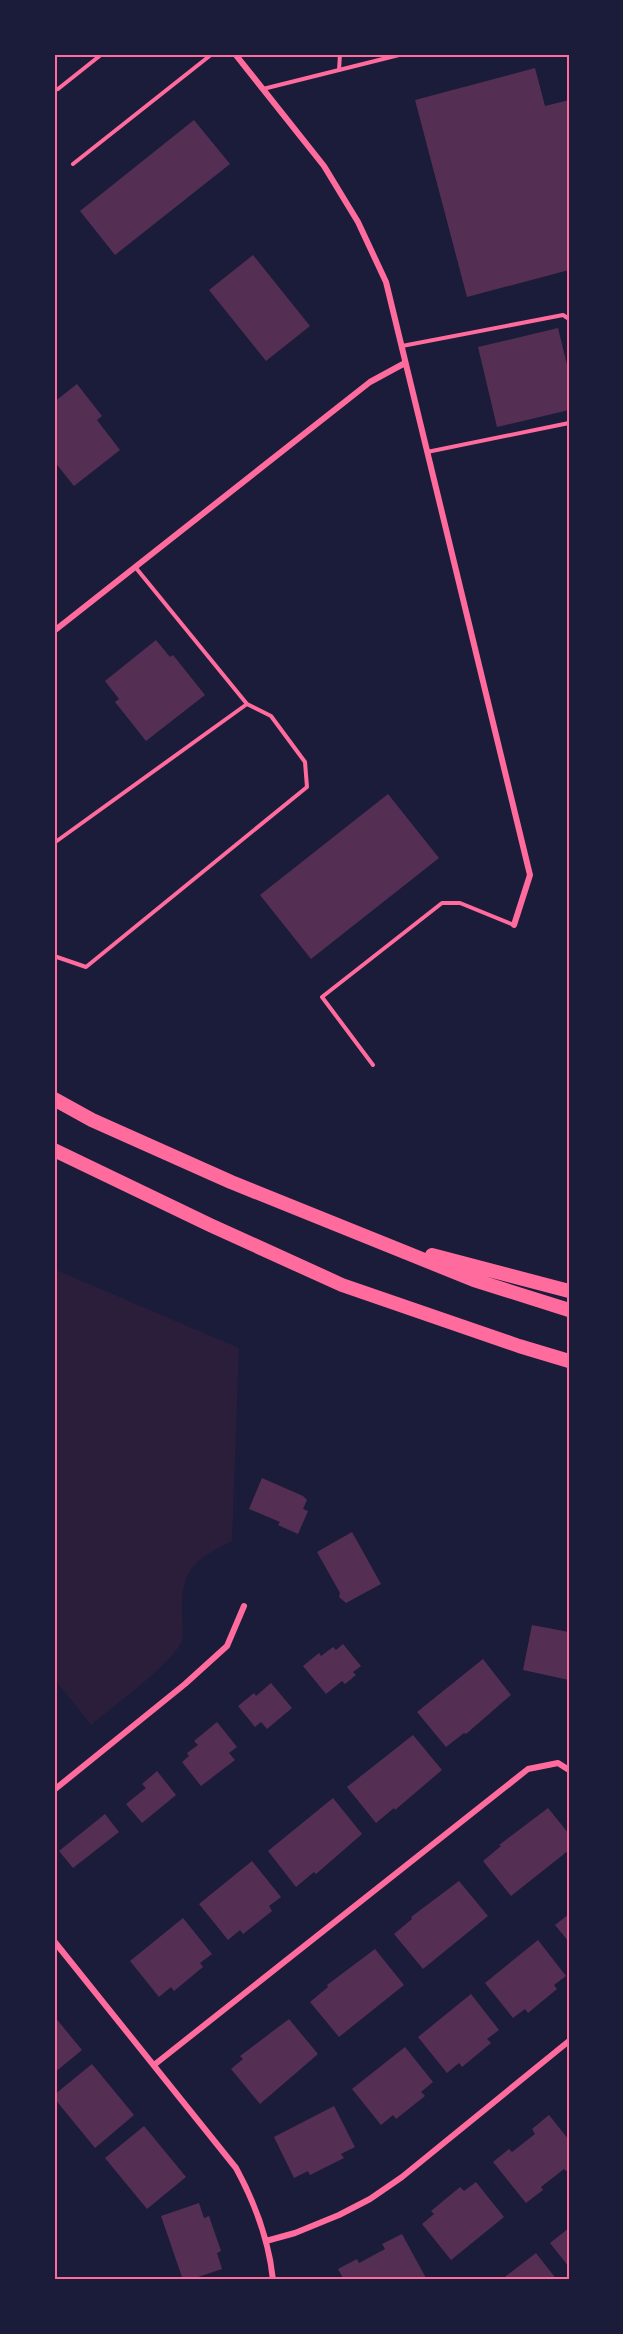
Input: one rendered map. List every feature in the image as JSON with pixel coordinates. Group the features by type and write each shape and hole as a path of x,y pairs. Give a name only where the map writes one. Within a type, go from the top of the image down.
{"highway":[{"path":"54,1100 92,1120 231,1182 474,1280 569,1310"},
{"path":"54,1150 210,1226 342,1285 569,1361"},
{"path":"375,1240 569,1291"}],"street":[{"path":"235,54 324,166 358,222 386,282 530,875 514,925"},
{"path":"54,631 370,382 405,363"},
{"path":"54,1790 185,1684 227,1646 244,1606"},
{"path":"154,2065 528,1769 558,1762 569,1770"},
{"path":"54,1941 236,2168 254,2202 266,2241 273,2280"},
{"path":"266,2241 295,2233 370,2199 402,2176 569,2041"}],"lane":[{"path":"54,90 102,54"},
{"path":"74,164 212,54"},
{"path":"339,70 340,54"},
{"path":"263,89 403,54"},
{"path":"401,346 563,315 569,319"},
{"path":"427,452 569,423"},
{"path":"54,956 86,967 307,787 305,762 271,716 247,704 136,567"},
{"path":"54,843 247,704"},
{"path":"373,1065 322,997 442,903 460,903 514,925"}],"shaded area":[{"path":"54,1269 239,1348 232,1541 199,1561 187,1576 182,1599 183,1638 176,1650 141,1685 91,1725 54,1678"}],"building":[{"path":"535,68 545,106 569,100 569,270 467,297 415,100"},
{"path":"194,120 230,164 115,255 80,211"},
{"path":"253,255 310,326 266,361 209,290"},
{"path":"558,328 569,373 569,410 497,427 478,347"},
{"path":"77,384 102,416 97,420 120,450 74,486 54,461 54,402"},
{"path":"156,640 170,657 173,655 205,695 146,741 115,702 119,699 105,681"},
{"path":"388,794 439,858 311,959 260,895"},
{"path":"262,1478 303,1496 307,1500 303,1509 308,1511 298,1534 278,1525 280,1522 249,1509"},
{"path":"352,1532 381,1584 346,1603 339,1597 340,1593 317,1552"},
{"path":"532,1625 569,1632 569,1680 523,1670"},
{"path":"343,1644 361,1666 353,1672 356,1675 345,1684 342,1681 326,1694 303,1666 319,1653 321,1656 333,1647 336,1650"},
{"path":"483,1659 511,1695 466,1734 464,1733 446,1747 417,1712"},
{"path":"271,1683 292,1708 267,1729 261,1722 255,1727 238,1706 254,1693 256,1696"},
{"path":"217,1722 237,1747 229,1753 235,1760 201,1786 182,1762 189,1756 187,1753 198,1745 194,1741"},
{"path":"413,1735 442,1770 376,1823 347,1787"},
{"path":"157,1771 176,1795 142,1823 126,1804 146,1788 142,1784"},
{"path":"333,1798 362,1834 316,1874 314,1872 296,1887 268,1851"},
{"path":"548,1808 569,1834 569,1850 511,1896 483,1861 501,1846 499,1845"},
{"path":"105,1814 119,1832 73,1868 59,1851"},
{"path":"252,1861 281,1897 269,1906 272,1911 243,1934 240,1930 228,1940 199,1904"},
{"path":"459,1881 488,1916 423,1969 394,1934 412,1919 411,1917"},
{"path":"569,1914 569,1942 555,1925"},
{"path":"183,1918 212,1954 200,1963 203,1967 174,1991 171,1987 159,1997 130,1961"},
{"path":"538,1940 566,1976 554,1985 557,1989 528,2013 525,2009 513,2018 485,1983"},
{"path":"375,1949 404,1985 339,2037 310,2002 328,1987 327,1985"},
{"path":"471,1994 499,2030 487,2039 491,2043 462,2067 459,2063 447,2073 418,2037"},
{"path":"54,2016 82,2050 54,2073"},
{"path":"289,2019 318,2054 260,2104 231,2069 243,2059 240,2056"},
{"path":"405,2047 433,2082 421,2092 425,2096 396,2119 393,2115 381,2125 352,2089"},
{"path":"92,2064 134,2115 95,2148 54,2098 54,2095"},
{"path":"334,2106 355,2147 341,2154 344,2158 310,2175 308,2171 294,2178 274,2137"},
{"path":"549,2115 569,2140 569,2168 566,2171 564,2169 541,2187 543,2190 526,2203 493,2162 509,2149 512,2152 535,2134 532,2129"},
{"path":"144,2126 186,2177 147,2209 105,2158"},
{"path":"476,2182 504,2217 451,2260 422,2224 434,2214 431,2211 460,2187 464,2191"},
{"path":"199,2203 204,2218 209,2216 221,2251 217,2253 222,2269 183,2280 161,2216"},
{"path":"569,2228 569,2267 550,2243"},
{"path":"402,2234 427,2280 344,2280 338,2269 357,2259 359,2263 385,2249 382,2244"},
{"path":"536,2253 557,2280 501,2280"}]}
